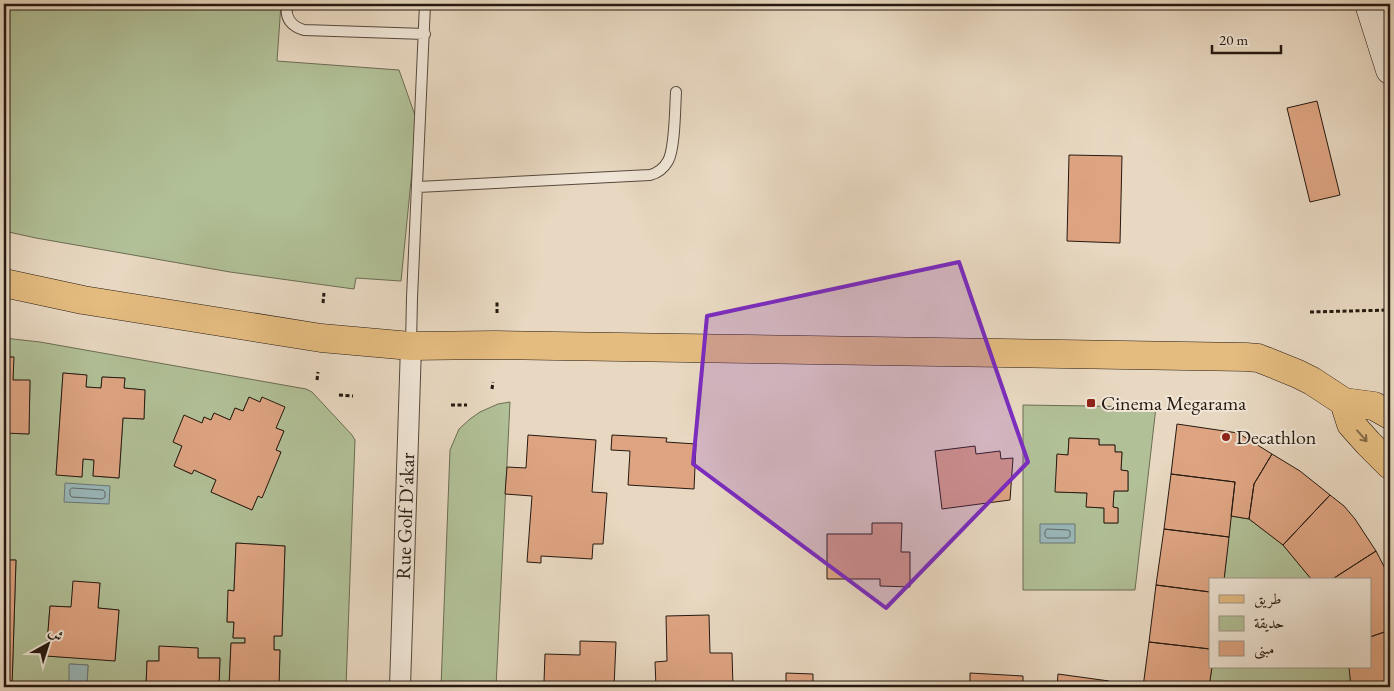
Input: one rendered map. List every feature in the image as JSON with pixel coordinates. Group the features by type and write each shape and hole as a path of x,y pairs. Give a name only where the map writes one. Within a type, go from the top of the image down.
{"main road":[{"path":"1369,4 1390,70"},
{"path":"4,283 83,300 320,338 411,346 495,345 1234,356 1258,358 1312,381 1344,402 1374,406 1390,415"},
{"path":"1344,402 1352,424 1390,465"}],"street":[{"name":"Rue Golf D'akar","path":"400,687 411,346"}],"lane":[{"path":"286,4 286,12 292,24 304,30 425,34"},
{"path":"411,346 425,4"},
{"path":"418,187 650,175 665,166 671,154 676,92"}],"path":[{"path":"323,303 324,293"},
{"path":"496,313 497,300"},
{"path":"1310,312 1390,310"},
{"path":"317,380 318,372"},
{"path":"492,389 493,382"},
{"path":"339,395 353,396"},
{"path":"451,405 466,405"}],"highlighted area":[{"path":"959,262 1028,462 886,608 693,464 707,316"}],"green space":[{"path":"4,4 281,4 277,61 399,70 417,121 401,281 356,278 354,289 230,272 4,231"},
{"path":"4,338 40,342 306,389 312,392 355,440 346,687 279,687 280,650 274,650 274,636 282,636 285,546 236,543 234,591 229,590 227,622 234,622 233,638 245,638 245,643 231,643 229,687 219,687 220,658 198,658 198,648 159,647 159,661 147,661 146,687 87,687 88,665 70,664 69,687 12,687 16,560 4,560 4,478 7,476 4,472 4,433 29,434 30,381 13,380 13,357 4,357","holes":["63,373 86,375 86,387 101,388 102,377 125,378 124,388 145,390 144,419 123,418 119,478 93,476 94,460 83,459 82,477 56,474","249,397 260,402 262,397 276,428 284,431 276,450 281,452 262,497 258,496 252,510 211,492 216,480 194,470 191,474 174,466 182,446 173,442 184,416 202,423 204,417 211,420 214,413 230,420 235,408 243,411","100,583 98,608 119,610 115,660 46,656 50,606 71,607"]},
{"path":"510,402 496,687 441,687 450,450 459,429 470,419 498,404"},
{"path":"1023,405 1156,407 1135,590 1023,590","holes":["1069,438 1099,439 1099,445 1115,445 1115,452 1122,452 1121,470 1128,471 1128,491 1114,491 1113,507 1118,508 1118,523 1104,523 1104,508 1087,507 1087,493 1056,492 1057,455 1068,455"]},
{"path":"1231,516 1249,519 1283,545 1310,578 1224,578"},
{"path":"1212,668 1349,668 1351,687 1209,687"}],"water":[{"path":"65,483 110,486 109,504 64,502"},
{"path":"1040,524 1075,524 1075,543 1040,543"},
{"path":"69,664 88,665 87,687 69,687"}],"building":[{"path":"1317,101 1340,195 1310,202 1287,108"},
{"path":"1069,155 1122,156 1120,243 1067,241"},
{"path":"4,357 14,357 13,380 30,380 29,434 4,433"},
{"path":"63,373 87,375 86,387 101,388 102,377 125,378 124,388 145,390 144,419 123,418 119,478 93,476 94,460 83,459 82,477 56,475"},
{"path":"249,397 260,402 262,397 285,407 276,428 284,431 276,450 281,452 262,498 258,496 252,510 211,492 216,480 194,470 192,474 174,466 182,446 173,442 184,415 202,423 204,417 211,420 214,413 230,420 235,408 243,411"},
{"path":"1177,424 1238,433 1272,454 1254,484 1249,519 1231,516 1235,482 1171,474"},
{"path":"528,435 596,440 592,492 607,493 603,544 593,544 592,559 541,556 541,563 527,562 532,496 505,494 507,467 526,468"},
{"path":"612,435 667,438 666,442 696,444 694,489 628,485 630,451 611,450"},
{"path":"1069,438 1099,439 1099,445 1115,445 1115,452 1122,452 1121,470 1128,471 1128,491 1114,491 1113,507 1118,508 1118,523 1104,523 1104,508 1086,507 1087,493 1055,492 1057,454 1068,455"},
{"path":"975,446 976,454 1000,451 1001,459 1013,458 1010,500 942,509 935,451"},
{"path":"1272,454 1300,471 1330,495 1283,545 1249,519 1254,484"},
{"path":"1171,474 1235,482 1229,537 1164,529"},
{"path":"1330,495 1344,506 1355,519 1376,551 1334,578 1310,578 1283,545"},
{"path":"872,523 902,523 901,552 910,552 910,587 880,586 880,579 827,579 827,534 872,534"},
{"path":"1164,529 1229,537 1224,578 1209,578 1209,592 1156,585"},
{"path":"236,543 285,546 282,636 274,636 274,650 280,650 279,687 229,687 231,643 245,643 245,638 233,638 234,622 227,622 228,590 234,591"},
{"path":"1376,551 1390,578 1390,630 1372,636 1372,578 1334,578"},
{"path":"4,560 16,560 12,687 4,687"},
{"path":"73,581 100,583 98,608 119,610 115,661 46,656 50,606 71,607"},
{"path":"1156,585 1209,592 1209,649 1149,642"},
{"path":"709,615 710,653 732,653 733,687 656,687 655,662 667,661 666,616"},
{"path":"1390,630 1390,687 1351,687 1349,668 1372,668 1372,636"},
{"path":"580,641 616,642 614,687 533,687 533,682 544,682 545,654 580,655"},
{"path":"1149,642 1209,649 1209,668 1212,668 1209,687 1143,687"},
{"path":"159,646 198,648 198,658 220,658 219,687 146,687 147,661 159,661"},
{"path":"786,673 813,674 813,682 828,683 828,687 752,687 753,682 786,683"},
{"path":"970,673 1023,676 1023,687 970,687"},
{"path":"1058,674 1109,681 1108,687 1057,687"}],"place":[{"name":"Cinema Megarama","path":"1091,403"},
{"name":"Decathlon","path":"1226,437"}]}
